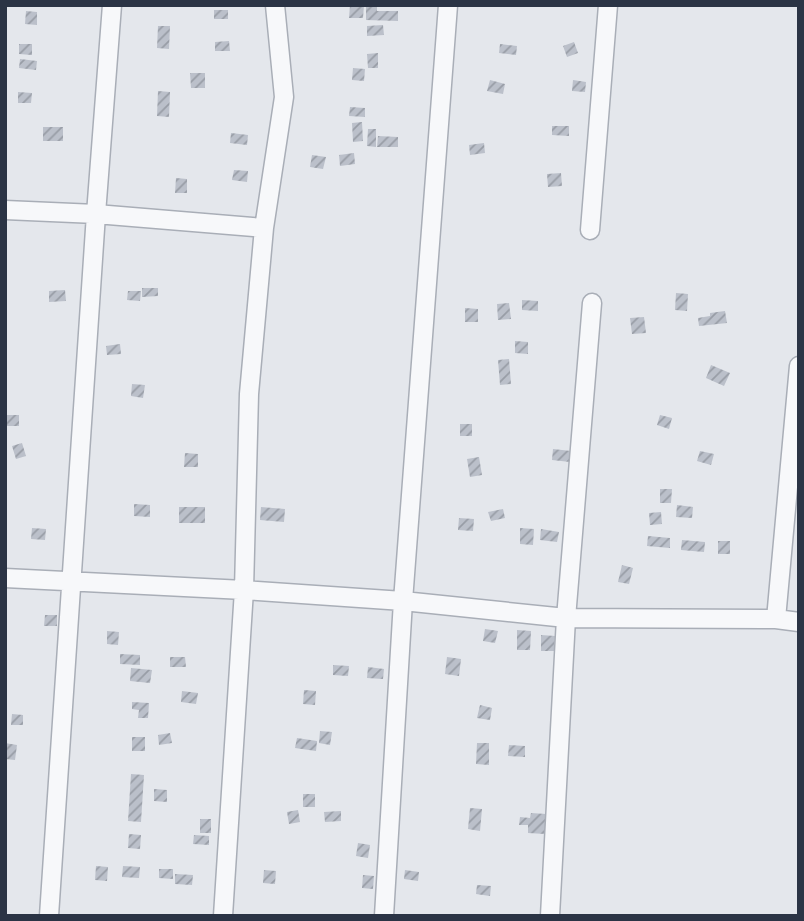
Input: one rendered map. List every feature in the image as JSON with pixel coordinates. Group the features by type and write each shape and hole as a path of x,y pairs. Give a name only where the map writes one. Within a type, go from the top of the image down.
{"street":[{"path":"48,916 112,5"},
{"path":"223,916 244,590 249,394 264,228 284,97 275,5"},
{"path":"384,916 404,601 449,5"},
{"path":"590,230 608,5"},
{"path":"5,210 96,214 264,228"},
{"path":"550,916 566,618 592,303"},
{"path":"776,619 799,366"},
{"path":"5,578 404,601 566,618 776,619 799,622"}],"building":[{"path":"350,5 364,5 363,18 349,18"},
{"path":"366,5 377,5 377,11 398,11 398,21 366,20"},
{"path":"214,10 228,10 228,19 214,19"},
{"path":"26,11 37,12 37,25 25,24"},
{"path":"383,25 384,35 367,36 367,26"},
{"path":"158,26 170,26 169,49 157,48"},
{"path":"229,41 230,51 215,51 215,42"},
{"path":"574,42 578,53 567,57 563,46"},
{"path":"19,44 32,44 32,55 19,54"},
{"path":"500,44 517,46 516,55 499,53"},
{"path":"378,53 378,68 368,68 367,54"},
{"path":"20,59 37,61 36,70 19,68"},
{"path":"353,68 365,69 364,81 352,80"},
{"path":"190,73 205,73 205,88 191,88"},
{"path":"490,80 505,84 503,94 487,91"},
{"path":"573,80 586,82 585,92 572,91"},
{"path":"158,91 170,92 169,117 157,116"},
{"path":"18,92 32,93 31,103 18,103"},
{"path":"350,107 365,108 365,117 349,116"},
{"path":"362,122 363,141 353,142 352,123"},
{"path":"552,126 569,126 569,136 552,135"},
{"path":"43,127 63,127 63,141 43,141"},
{"path":"368,129 376,129 376,147 367,146"},
{"path":"231,133 248,135 247,145 230,143"},
{"path":"378,136 398,137 398,147 377,147"},
{"path":"484,143 485,153 470,155 469,145"},
{"path":"354,153 355,164 340,166 339,155"},
{"path":"312,155 326,157 323,169 310,167"},
{"path":"234,170 248,171 247,182 232,180"},
{"path":"561,173 562,186 548,187 547,174"},
{"path":"176,178 187,179 187,193 175,193"},
{"path":"142,288 158,288 158,296 142,297"},
{"path":"65,290 66,301 49,302 49,291"},
{"path":"128,291 141,291 140,301 127,300"},
{"path":"676,293 688,294 687,311 675,310"},
{"path":"522,300 538,301 538,311 522,310"},
{"path":"509,303 511,319 498,320 497,304"},
{"path":"465,308 478,309 478,322 465,322"},
{"path":"725,311 727,323 699,326 698,318"},
{"path":"644,317 646,333 632,334 630,318"},
{"path":"515,341 528,342 528,354 515,353"},
{"path":"120,344 121,354 107,355 106,346"},
{"path":"509,359 511,384 500,385 498,360"},
{"path":"711,365 730,373 724,386 706,378"},
{"path":"132,384 145,385 143,398 131,396"},
{"path":"5,415 19,415 19,426 5,426"},
{"path":"660,415 672,418 669,429 657,425"},
{"path":"460,424 472,424 472,436 460,436"},
{"path":"22,443 26,456 16,459 12,446"},
{"path":"553,449 571,451 570,462 552,460"},
{"path":"700,451 714,454 711,465 697,461"},
{"path":"185,453 198,454 198,467 184,467"},
{"path":"479,457 482,475 470,477 467,459"},
{"path":"660,489 672,489 671,503 660,503"},
{"path":"134,504 150,505 150,517 134,516"},
{"path":"677,505 693,507 692,518 676,517"},
{"path":"179,507 205,507 205,523 179,523"},
{"path":"261,507 285,509 284,522 260,520"},
{"path":"503,509 505,518 491,521 488,512"},
{"path":"661,512 662,524 650,525 649,513"},
{"path":"459,518 474,519 473,531 458,530"},
{"path":"32,528 46,529 45,540 31,539"},
{"path":"520,528 534,529 533,545 520,544"},
{"path":"541,529 559,532 557,542 540,540"},
{"path":"648,536 670,538 670,548 647,546"},
{"path":"682,540 705,542 704,552 681,550"},
{"path":"718,541 730,541 730,554 718,554"},
{"path":"622,565 633,568 629,584 618,582"},
{"path":"45,615 57,615 57,626 44,626"},
{"path":"485,629 498,631 495,643 483,641"},
{"path":"517,630 531,631 530,650 517,650"},
{"path":"107,631 119,632 118,645 107,644"},
{"path":"541,635 555,636 554,651 541,651"},
{"path":"120,654 140,655 140,665 120,664"},
{"path":"170,657 185,657 186,667 170,667"},
{"path":"447,657 461,659 459,676 445,674"},
{"path":"333,665 349,666 348,676 333,675"},
{"path":"368,667 384,669 383,679 367,678"},
{"path":"131,668 152,670 150,683 130,681"},
{"path":"304,690 316,691 315,705 303,704"},
{"path":"182,691 198,693 196,704 181,702"},
{"path":"132,702 149,703 148,718 138,718 139,710 132,709"},
{"path":"480,705 492,708 490,720 477,718"},
{"path":"12,714 23,715 23,725 11,725"},
{"path":"320,731 332,732 330,745 319,743"},
{"path":"170,733 172,743 159,745 158,735"},
{"path":"132,737 145,737 145,751 132,751"},
{"path":"297,738 317,741 316,751 295,748"},
{"path":"5,743 17,745 15,760 5,759"},
{"path":"477,743 489,743 489,765 476,764"},
{"path":"509,745 525,746 525,757 508,756"},
{"path":"131,774 144,775 141,822 128,821"},
{"path":"154,789 167,790 167,802 154,801"},
{"path":"303,794 315,794 315,807 303,807"},
{"path":"470,808 482,809 480,831 468,829"},
{"path":"298,810 300,822 289,824 287,812"},
{"path":"341,811 341,821 325,822 324,812"},
{"path":"531,813 546,814 545,834 528,833 528,825 519,825 520,817 530,818"},
{"path":"200,819 211,819 211,833 200,833"},
{"path":"129,834 141,835 140,849 128,848"},
{"path":"194,835 209,836 209,845 193,844"},
{"path":"358,843 370,845 368,858 356,856"},
{"path":"96,866 108,867 107,881 95,880"},
{"path":"123,866 140,867 139,878 122,877"},
{"path":"159,869 173,869 173,879 159,878"},
{"path":"264,870 276,871 275,884 263,883"},
{"path":"405,870 419,872 418,881 404,879"},
{"path":"175,874 193,875 192,885 175,884"},
{"path":"363,875 374,876 373,889 362,888"},
{"path":"477,885 491,886 490,896 476,894"}]}
